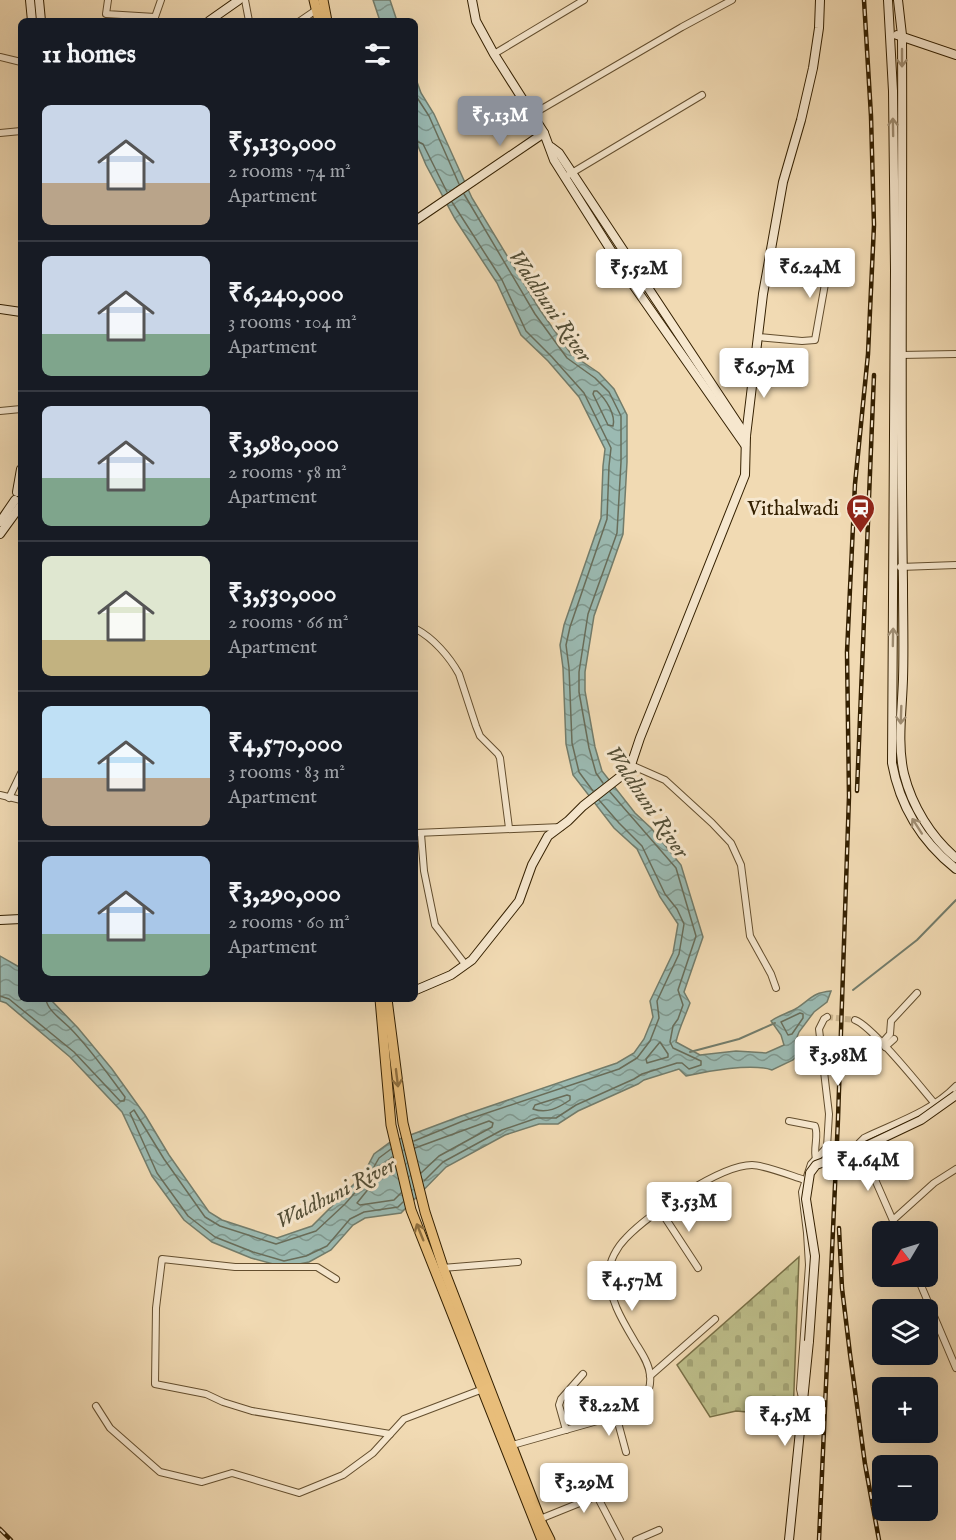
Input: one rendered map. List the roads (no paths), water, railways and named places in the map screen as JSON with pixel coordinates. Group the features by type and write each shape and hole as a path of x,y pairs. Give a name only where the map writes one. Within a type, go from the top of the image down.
{"main road":[{"path":"30,0 32,18"},
{"path":"39,0 41,18"},
{"path":"212,18 239,0"},
{"path":"472,0 476,21 544,133 554,160 568,175 610,240 630,279 746,441"},
{"path":"418,989 451,975 472,960 519,901 532,865 548,836 625,773 631,765 745,475 746,441 770,254 783,182 813,68 819,28 820,0"},
{"path":"888,0 898,163"},
{"path":"898,0 902,35 898,163 898,567 902,756 904,775 921,817 956,858"},
{"path":"319,3 326,18"},
{"path":"891,35 902,35 956,55"},
{"path":"418,219 544,133"},
{"path":"0,309 18,312"},
{"path":"0,534 2,523 18,500"},
{"path":"898,567 892,757 896,786 906,809 931,846 956,869"},
{"path":"892,757 902,756"},
{"path":"0,920 18,920"},
{"path":"380,1002 391,1125 411,1210 439,1268 542,1540"},
{"path":"387,1002 403,1123 439,1268 483,1389 550,1540"},
{"path":"789,1540 808,1357 815,1256 806,1199 810,1173 816,1165 864,1147 921,1120 956,1095"}],"street":[{"path":"108,0 106,14 144,18"},
{"path":"154,18 160,0"},
{"path":"245,0 248,18"},
{"path":"494,54 584,0"},
{"path":"532,114 732,0"},
{"path":"303,18 319,3"},
{"path":"0,57 18,61"},
{"path":"568,175 702,95"},
{"path":"0,133 18,131"},
{"path":"758,337 814,340 828,267 824,260 770,254"},
{"path":"898,355 956,354"},
{"path":"0,411 18,409"},
{"path":"898,567 956,565"},
{"path":"418,631 440,648 454,666 459,674 480,736 498,753 509,828"},
{"path":"631,765 665,780 731,843 741,865 750,936 776,988"},
{"path":"9,798 18,779"},
{"path":"0,795 18,800"},
{"path":"465,964 435,925 418,833 561,826"},
{"path":"883,1045 891,1032 891,1021 916,993"},
{"path":"803,1401 800,1389 809,1265 802,1202 805,1180 816,1159 827,1147 829,1114 819,1034 822,1021 827,1017"},
{"path":"855,1020 863,1023 935,1104"},
{"path":"883,1045 894,1040"},
{"path":"956,1086 935,1104 864,1138 859,1143 892,1220 934,1183 956,1170"},
{"path":"789,1121 815,1126 816,1159"},
{"path":"508,1446 628,1412 640,1404 647,1393 650,1376 645,1357 614,1303 609,1271 612,1257 625,1239 644,1221 696,1187 734,1168 753,1165 805,1180"},
{"path":"660,1210 698,1268"},
{"path":"336,1279 317,1267 235,1267 162,1260 156,1308 155,1384 206,1394 252,1411 390,1434"},
{"path":"439,1268 518,1262"},
{"path":"922,1287 956,1368"},
{"path":"650,1376 715,1319"},
{"path":"566,1430 559,1405 561,1399 583,1374"},
{"path":"96,1406 110,1428 160,1472 202,1482 232,1473 299,1493 343,1475 374,1453 404,1419 483,1389"},
{"path":"616,1415 626,1452"},
{"path":"540,1519 618,1486"},
{"path":"597,1496 620,1540"},
{"path":"636,1540 659,1530"}],"water":[{"path":"373,0 390,0 396,18 379,18"},
{"path":"418,85 434,114 472,198 540,310 571,354 599,373 614,389 627,415 623,534 594,616 585,672 585,691 595,747 602,771 681,865 703,937 684,992 690,1003 676,1042 700,1055 736,1051 766,1053 784,1045 781,1035 771,1021 816,995 831,991 827,1002 814,1012 799,1032 795,1042 798,1055 793,1060 772,1070 753,1067 717,1070 686,1076 679,1069 644,1080 578,1111 558,1124 539,1124 505,1135 446,1167 401,1213 365,1218 353,1225 331,1250 309,1262 284,1267 251,1258 212,1242 184,1220 152,1176 122,1112 70,1057 6,1003 0,1001 0,956 18,966 18,1002 53,1002 112,1069 209,1212 222,1220 277,1238 312,1226 363,1175 374,1154 389,1143 617,1063 634,1053 644,1039 653,1017 650,1001 673,953 678,924 660,897 637,849 614,828 573,775 566,744 560,645 564,625 601,518 605,449 579,397 548,361 521,335 497,283 455,219 418,146"}],"waterway":[{"path":"853,990 917,940 956,900"},
{"path":"690,1052 739,1039 775,1023"}],"tunnel":[{"path":"827,1017 855,1020"}],"railway":[{"path":"819,1540 838,1119 849,796 847,652 855,484 868,354 874,225 871,116 864,0"},
{"path":"857,791 874,375"},
{"path":"839,1228 842,1288 850,1354 865,1464 879,1540"},
{"path":"0,1529 11,1540"}],"place":[{"name":"Vithalwadi","path":"860,534"}],"water label":[{"name":"Waldhuni River","path":"551,305"},
{"name":"Waldhuni River","path":"648,801"},
{"name":"Waldhuni River","path":"335,1192"}]}
